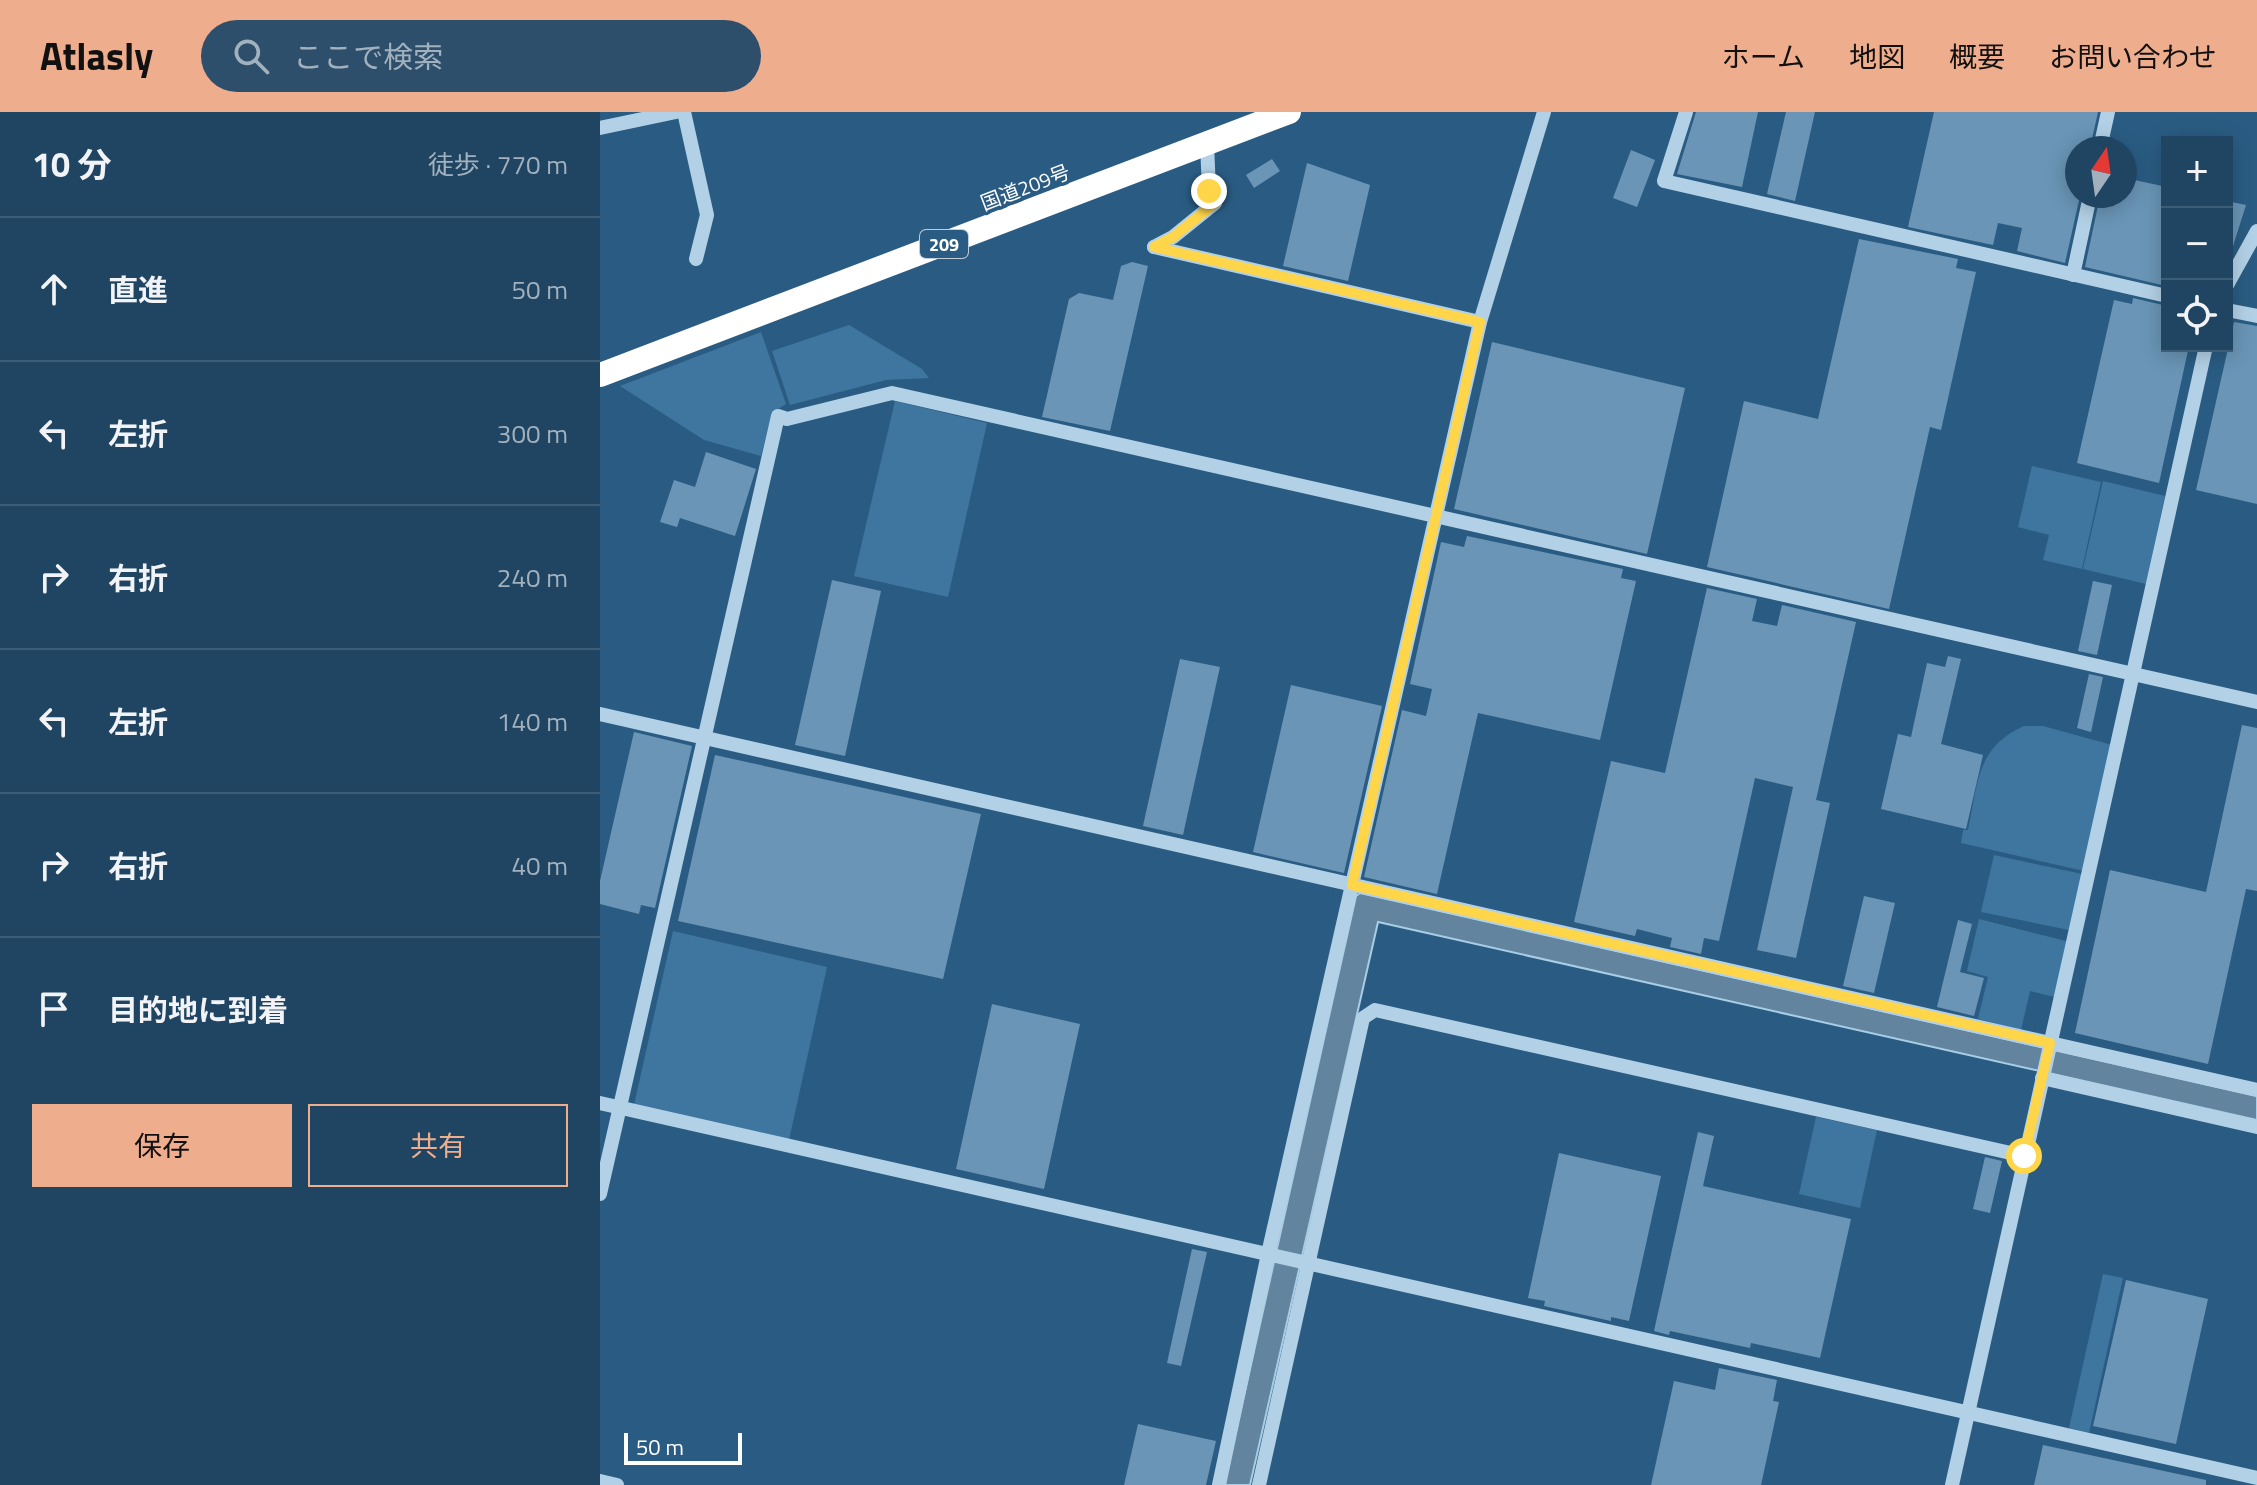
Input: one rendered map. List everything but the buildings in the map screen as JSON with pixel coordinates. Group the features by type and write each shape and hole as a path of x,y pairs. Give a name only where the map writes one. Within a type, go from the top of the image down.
{"highway":[{"name":"国道209号","path":"600,375 1289,112"}],"street":[{"path":"600,128 676,112"},
{"path":"684,112 707,215 696,259"},
{"path":"1219,1485 1268,1254 1480,322 1544,112"},
{"path":"1686,112 1664,181 2161,295"},
{"path":"2103,136 2108,112"},
{"path":"1207,143 1207,176 1215,203 1173,237 1154,247 1480,322"},
{"path":"2073,275 2087,208"},
{"path":"2230,280 2257,231"},
{"path":"2233,311 2257,316"},
{"path":"1952,1485 2205,352"},
{"path":"600,1194 778,416 787,419 892,393 2257,702"},
{"path":"600,714 2257,1090"},
{"path":"1259,1485 1363,1018 1375,1010 2024,1156"},
{"path":"2042,1078 2257,1127"},
{"path":"600,1103 2257,1478"},
{"path":"600,1481 617,1485"}],"shaded area":[{"path":"849,325 922,369 929,378 886,380 790,405 772,351"},
{"path":"761,332 786,404 772,413 761,456 704,440 620,386"},
{"path":"895,401 987,423 948,597 854,576"},
{"path":"2032,466 2101,482 2082,569 2043,560 2049,535 2018,527"},
{"path":"2103,481 2165,496 2146,584 2083,569"},
{"path":"2024,726 2043,726 2112,745 2084,871 1961,843 1963,830 1968,830 1977,782 1988,756 2008,735"},
{"path":"1994,855 2082,874 2069,930 1981,912"},
{"path":"1360,893 2257,1096 2257,1120 1378,922 1250,1485 1224,1485 1356,896"},
{"path":"1979,919 2066,941 2055,997 2030,991 2021,1030 1978,1019 1988,977 1967,971"},
{"path":"673,931 827,967 789,1140 634,1105"},
{"path":"1816,1117 1877,1130 1860,1208 1799,1194"},
{"path":"2103,1274 2123,1278 2089,1433 2069,1428"}],"route":[{"path":"1209,191 1215,203 1173,237 1154,247 1480,322 1352,885 2050,1043 2024,1156"}]}
